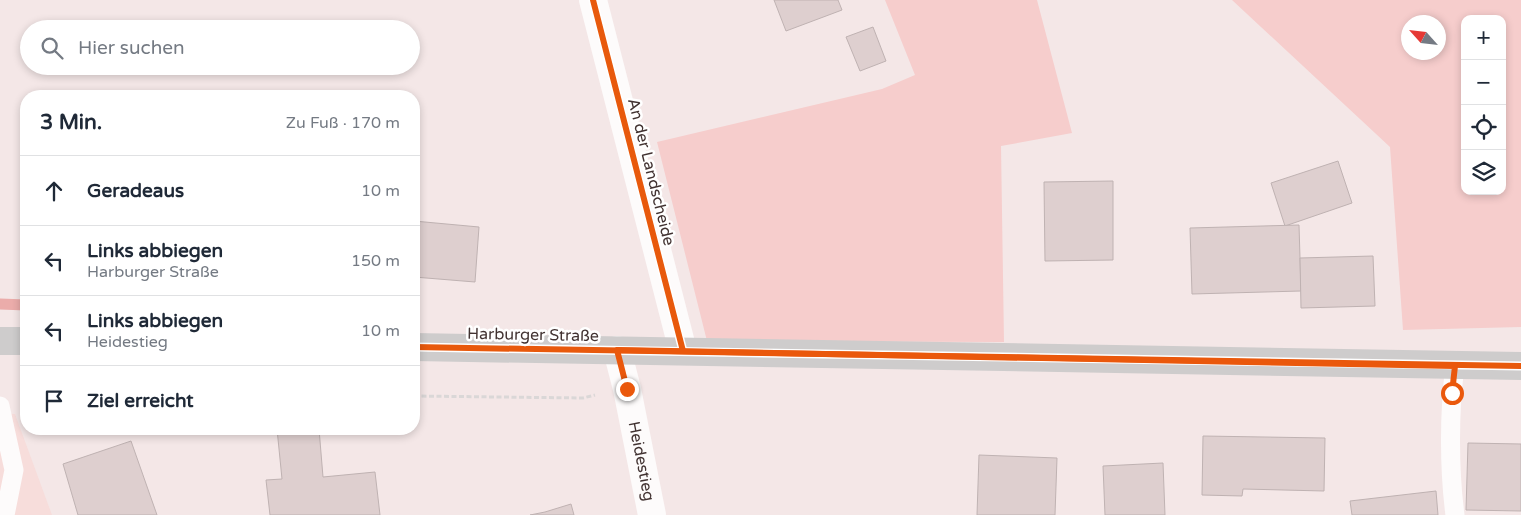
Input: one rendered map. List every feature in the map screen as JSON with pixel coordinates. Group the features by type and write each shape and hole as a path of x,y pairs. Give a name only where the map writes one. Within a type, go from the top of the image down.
{"street":[{"name":"An der Landscheide","path":"593,0 683,351"},
{"path":"0,341 20,341"},
{"name":"Harburger Straße","path":"420,347 1521,366"},
{"name":"Heidestieg","path":"617,350 627,389 652,515"}],"lane":[{"path":"1454,515 1452,493 1452,393 1455,366"},
{"path":"0,406 14,470 5,515"}],"shaded area":[{"path":"885,0 1037,0 1072,133 1001,146 1004,342 707,341 657,142 882,89 915,75"},
{"path":"1232,0 1521,0 1521,327 1403,330 1390,147"},
{"path":"0,413 15,414 20,428 20,435 23,435 52,515 0,515"}],"building":[{"path":"774,0 838,0 842,10 786,31"},
{"path":"873,27 886,61 860,71 846,37"},
{"path":"1338,161 1352,203 1285,226 1271,183"},
{"path":"1113,181 1113,260 1045,261 1044,182"},
{"path":"420,222 479,227 475,282 420,277"},
{"path":"1299,225 1301,291 1192,294 1190,228"},
{"path":"1373,256 1375,306 1301,308 1300,258"},
{"path":"278,435 320,435 323,477 375,472 380,515 270,515 266,480 282,479"},
{"path":"1203,436 1325,438 1324,491 1243,489 1242,496 1202,495"},
{"path":"131,441 157,515 78,515 63,464"},
{"path":"1468,443 1521,444 1521,511 1466,510"},
{"path":"979,455 1057,458 1055,515 977,515"},
{"path":"1163,463 1165,515 1105,515 1103,466"},
{"path":"1436,491 1438,515 1352,515 1350,501"},
{"path":"571,504 574,515 530,515 545,512"}],"waterway":[{"path":"0,304 20,305"}],"cycle path":[{"path":"593,0 683,351"},
{"path":"420,347 1521,366"}],"route":[{"path":"627,389 617,350 1455,366 1452,393"}]}
